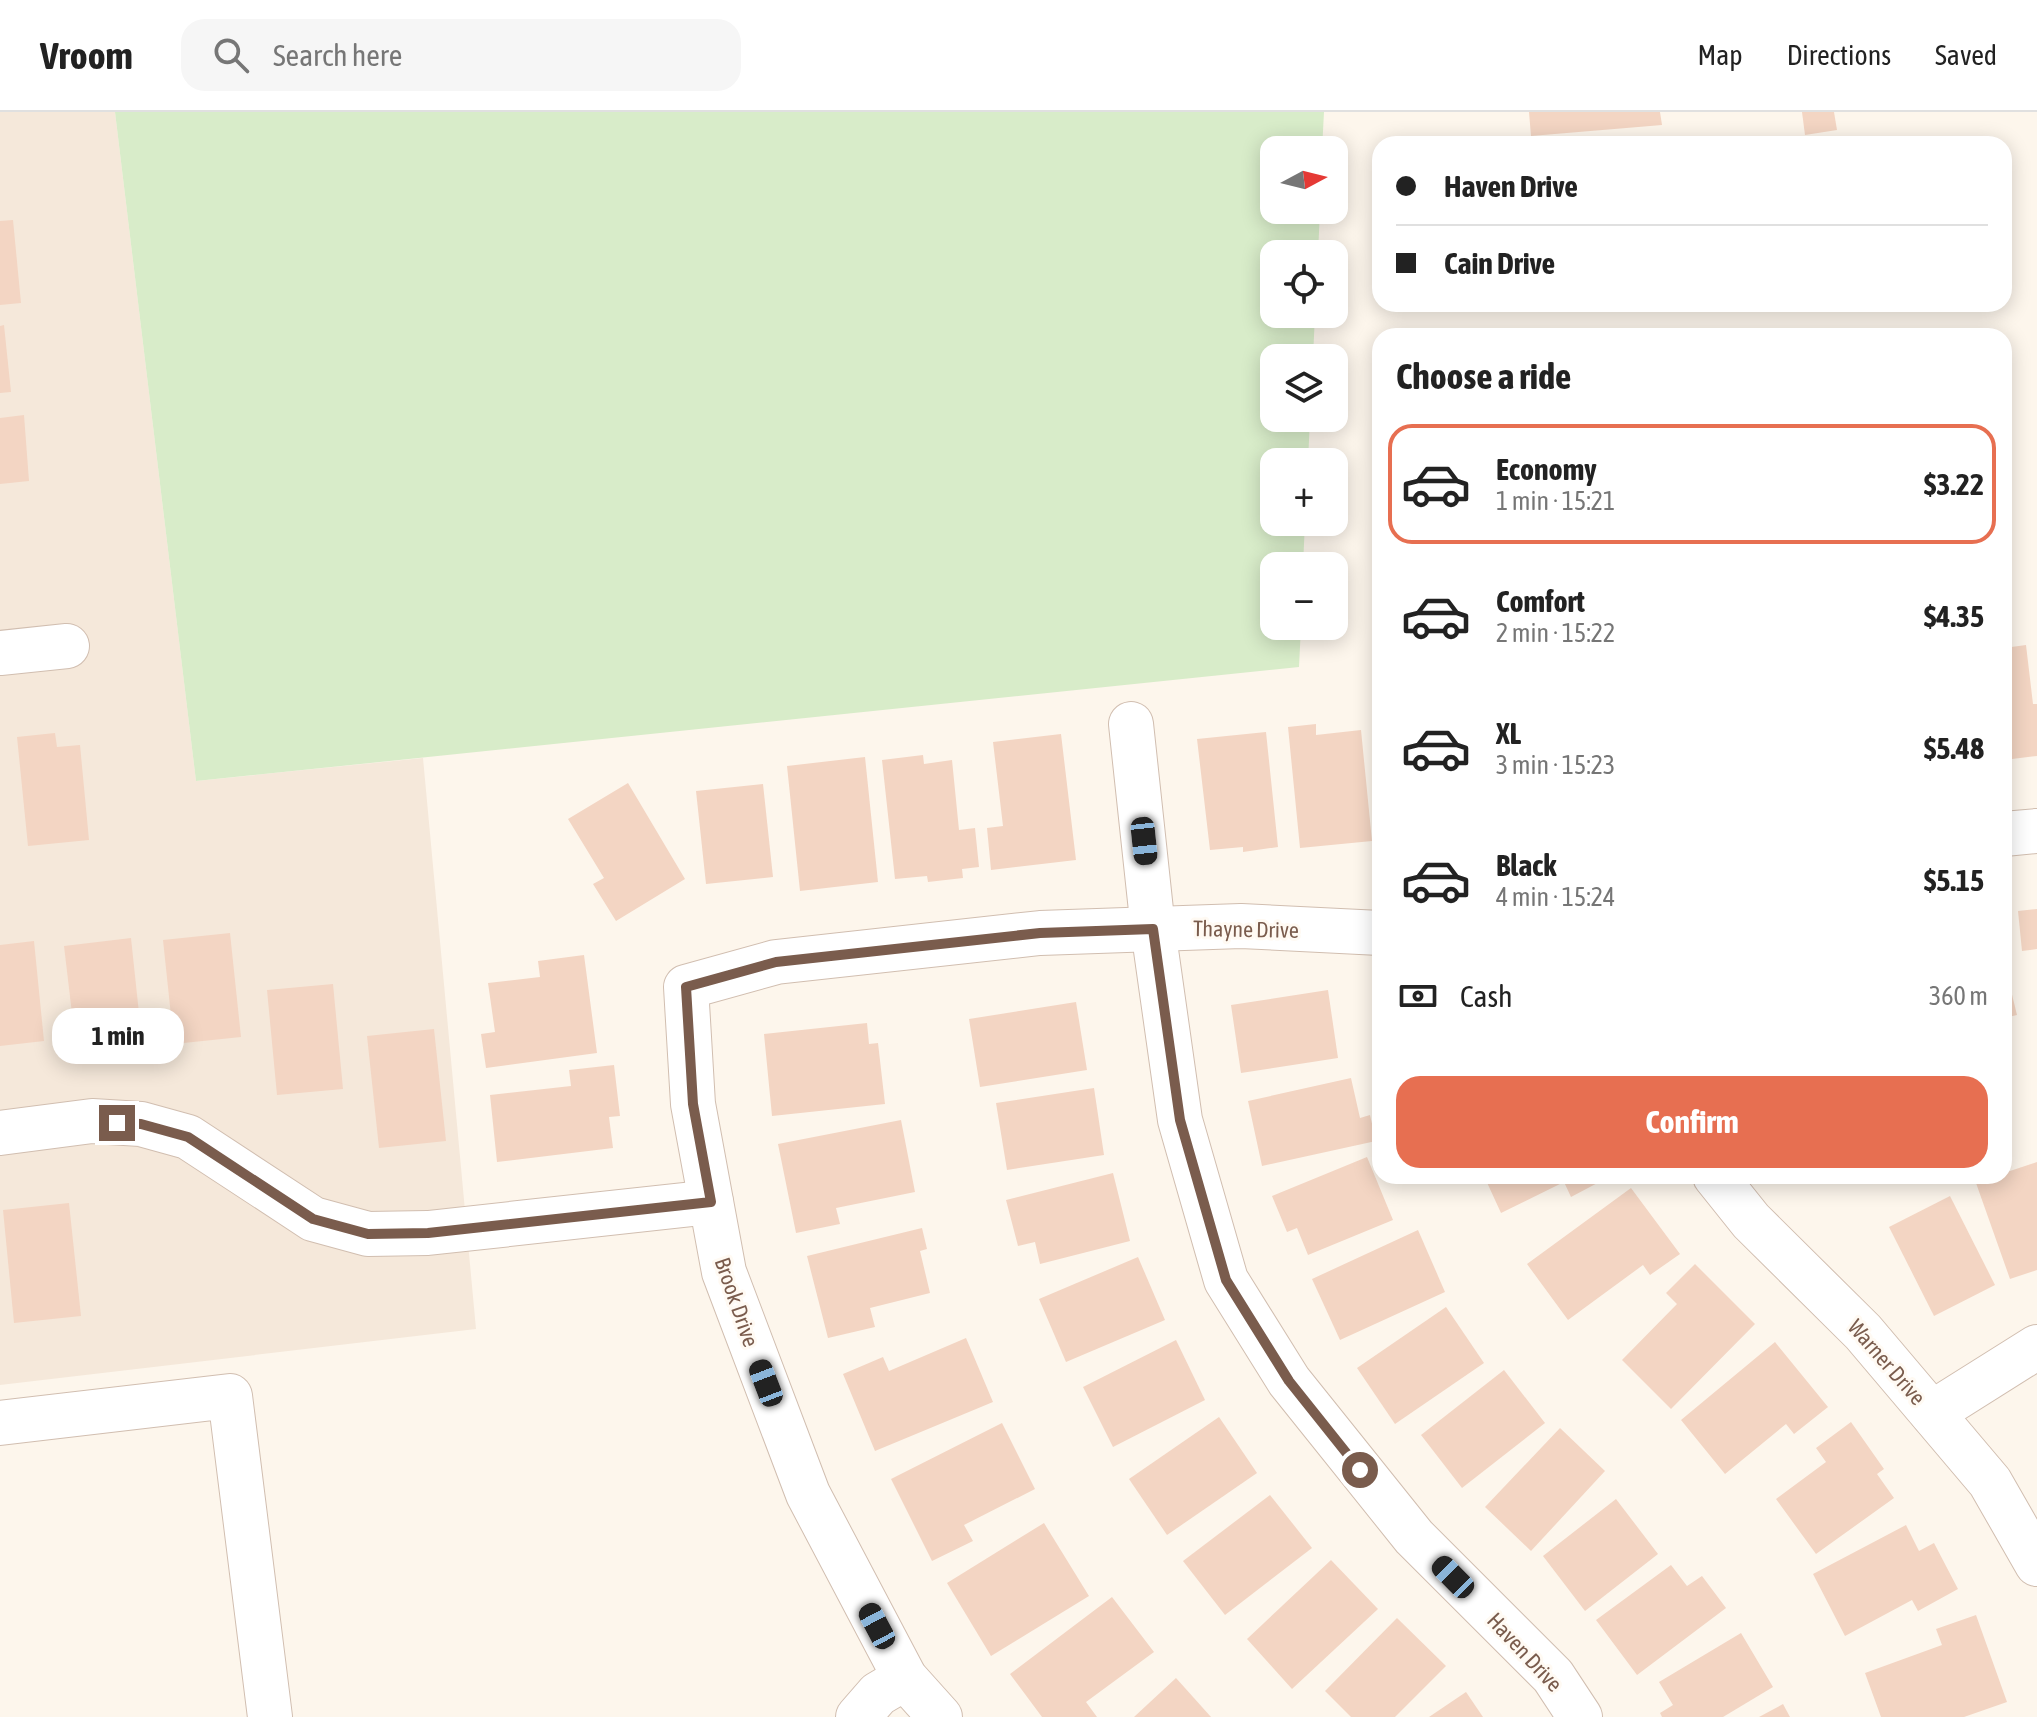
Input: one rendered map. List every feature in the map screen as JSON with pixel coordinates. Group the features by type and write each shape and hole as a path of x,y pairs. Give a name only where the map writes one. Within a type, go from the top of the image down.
{"street":[{"path":"0,653 67,646"},
{"name":"Haven Drive","path":"1131,724 1153,929 1180,1120 1226,1280 1289,1381 1414,1537 1553,1676 1580,1717"},
{"path":"2012,833 2037,831"},
{"name":"Thayne Drive","path":"686,987 776,962 1040,933 1241,926 1372,933"},
{"name":"Brook Drive","path":"686,987 693,1104 724,1272 808,1494 905,1678 940,1717"},
{"path":"0,1133 92,1121 141,1124 188,1137 313,1219 368,1234 428,1233 711,1202"},
{"name":"Warner Drive","path":"1721,1184 1751,1221 1863,1332 1990,1482 2037,1564"},
{"path":"1932,1413 2037,1347"},
{"path":"0,1423 230,1396 270,1717"},
{"path":"858,1717 878,1694 905,1678"}],"shaded area":[{"path":"0,112 115,112 196,781 423,758 476,1329 0,1385"}],"green space":[{"path":"115,112 1324,112 1323,136 1260,136 1260,224 1319,224 1319,240 1260,240 1260,328 1314,328 1314,344 1260,344 1260,432 1309,432 1309,448 1260,448 1260,536 1304,536 1304,552 1260,552 1260,640 1300,640 1299,667 196,781"}],"building":[{"path":"1529,112 1660,112 1662,125 1531,136"},
{"path":"1802,112 1834,112 1837,130 1805,135"},
{"path":"13,220 21,303 0,305 0,221"},
{"path":"4,325 11,392 0,393 0,326"},
{"path":"24,415 29,481 0,484 0,418"},
{"path":"2026,645 2033,704 2037,704 2037,756 2012,759 2012,647"},
{"path":"1316,724 1316,735 1361,730 1372,841 1300,848 1288,727"},
{"path":"1266,732 1278,847 1243,852 1243,847 1210,850 1197,739"},
{"path":"55,733 57,747 80,745 89,840 28,846 17,737"},
{"path":"1061,734 1076,860 991,870 987,828 1003,826 993,742"},
{"path":"923,755 924,764 952,760 959,830 975,828 979,867 962,869 963,878 928,882 927,876 895,879 882,760"},
{"path":"865,757 878,882 800,891 787,766"},
{"path":"628,783 685,879 616,921 593,884 604,878 568,819"},
{"path":"763,784 773,877 706,884 696,791"},
{"path":"2037,909 2037,949 2022,951 2018,911"},
{"path":"230,933 241,1037 174,1044 163,940"},
{"path":"131,938 141,1032 75,1039 64,946"},
{"path":"34,941 44,1041 0,1046 0,945"},
{"path":"584,955 597,1053 486,1068 481,1034 495,1032 488,983 540,977 538,961"},
{"path":"333,984 343,1089 277,1095 267,990"},
{"path":"1328,990 1338,1058 1241,1073 1231,1005"},
{"path":"2012,995 2017,1015 2012,1016"},
{"path":"1076,1002 1087,1070 980,1087 969,1019"},
{"path":"867,1023 869,1044 878,1043 885,1104 772,1116 764,1034"},
{"path":"434,1029 446,1141 379,1148 367,1036"},
{"path":"614,1065 620,1116 609,1117 613,1148 497,1162 490,1095 571,1086 569,1070"},
{"path":"1351,1078 1360,1118 1370,1115 1372,1142 1262,1166 1248,1101"},
{"path":"1094,1088 1104,1155 1007,1170 996,1103"},
{"path":"901,1120 915,1192 836,1208 840,1224 796,1233 778,1144"},
{"path":"1367,1157 1372,1169 1372,1184 1378,1184 1393,1220 1308,1255 1297,1228 1287,1232 1272,1196"},
{"path":"2037,1162 2037,1270 2010,1279 1976,1184 2012,1184 2012,1170"},
{"path":"1113,1173 1130,1241 1040,1264 1035,1242 1018,1246 1006,1200"},
{"path":"1488,1184 1560,1184 1501,1213"},
{"path":"1565,1184 1596,1184 1571,1197"},
{"path":"1631,1188 1680,1254 1650,1275 1643,1265 1568,1320 1527,1264"},
{"path":"1950,1196 1995,1285 1934,1316 1889,1227"},
{"path":"69,1203 81,1316 14,1323 3,1210"},
{"path":"922,1228 927,1249 920,1251 930,1293 870,1308 875,1327 828,1338 807,1256"},
{"path":"1418,1230 1445,1292 1340,1340 1312,1279"},
{"path":"1138,1257 1165,1320 1066,1362 1039,1299"},
{"path":"1695,1264 1755,1324 1671,1409 1622,1360 1677,1304 1666,1293"},
{"path":"1446,1307 1484,1363 1395,1424 1357,1368"},
{"path":"966,1338 993,1402 875,1451 843,1374 883,1357 889,1371"},
{"path":"1176,1340 1205,1400 1113,1447 1083,1387"},
{"path":"1775,1342 1828,1407 1794,1434 1786,1424 1725,1474 1681,1420"},
{"path":"1504,1370 1545,1423 1462,1488 1421,1435"},
{"path":"1219,1417 1257,1473 1167,1535 1129,1479"},
{"path":"1851,1422 1884,1469 1877,1474 1894,1498 1816,1554 1776,1499 1826,1462 1816,1448"},
{"path":"1002,1423 1035,1489 964,1525 973,1541 932,1561 891,1479"},
{"path":"1560,1428 1605,1471 1531,1551 1485,1507"},
{"path":"1270,1495 1312,1548 1225,1615 1183,1561"},
{"path":"1616,1499 1658,1554 1585,1611 1543,1556"},
{"path":"1044,1523 1089,1596 991,1656 947,1583"},
{"path":"1906,1525 1919,1551 1934,1543 1958,1589 1918,1611 1912,1600 1845,1636 1813,1574"},
{"path":"1331,1560 1378,1609 1292,1689 1247,1639"},
{"path":"1671,1565 1687,1586 1702,1576 1726,1608 1637,1675 1596,1620"},
{"path":"1112,1597 1154,1652 1086,1702 1097,1717 1042,1717 1010,1674"},
{"path":"1976,1615 2007,1702 1964,1717 1881,1717 1865,1673 1942,1645 1936,1629"},
{"path":"1397,1618 1446,1666 1395,1717 1351,1717 1325,1691"},
{"path":"1741,1633 1773,1687 1723,1717 1662,1717 1660,1713 1673,1705 1659,1682"},
{"path":"1176,1678 1211,1717 1134,1717"},
{"path":"1466,1692 1483,1717 1429,1717"},
{"path":"1783,1704 1790,1717 1759,1717"}],"route":[{"path":"117,1123 141,1124 188,1137 313,1219 368,1234 428,1233 711,1202 693,1104 686,987 776,962 1040,933 1153,929 1180,1120 1226,1280 1289,1381 1360,1470"}]}
